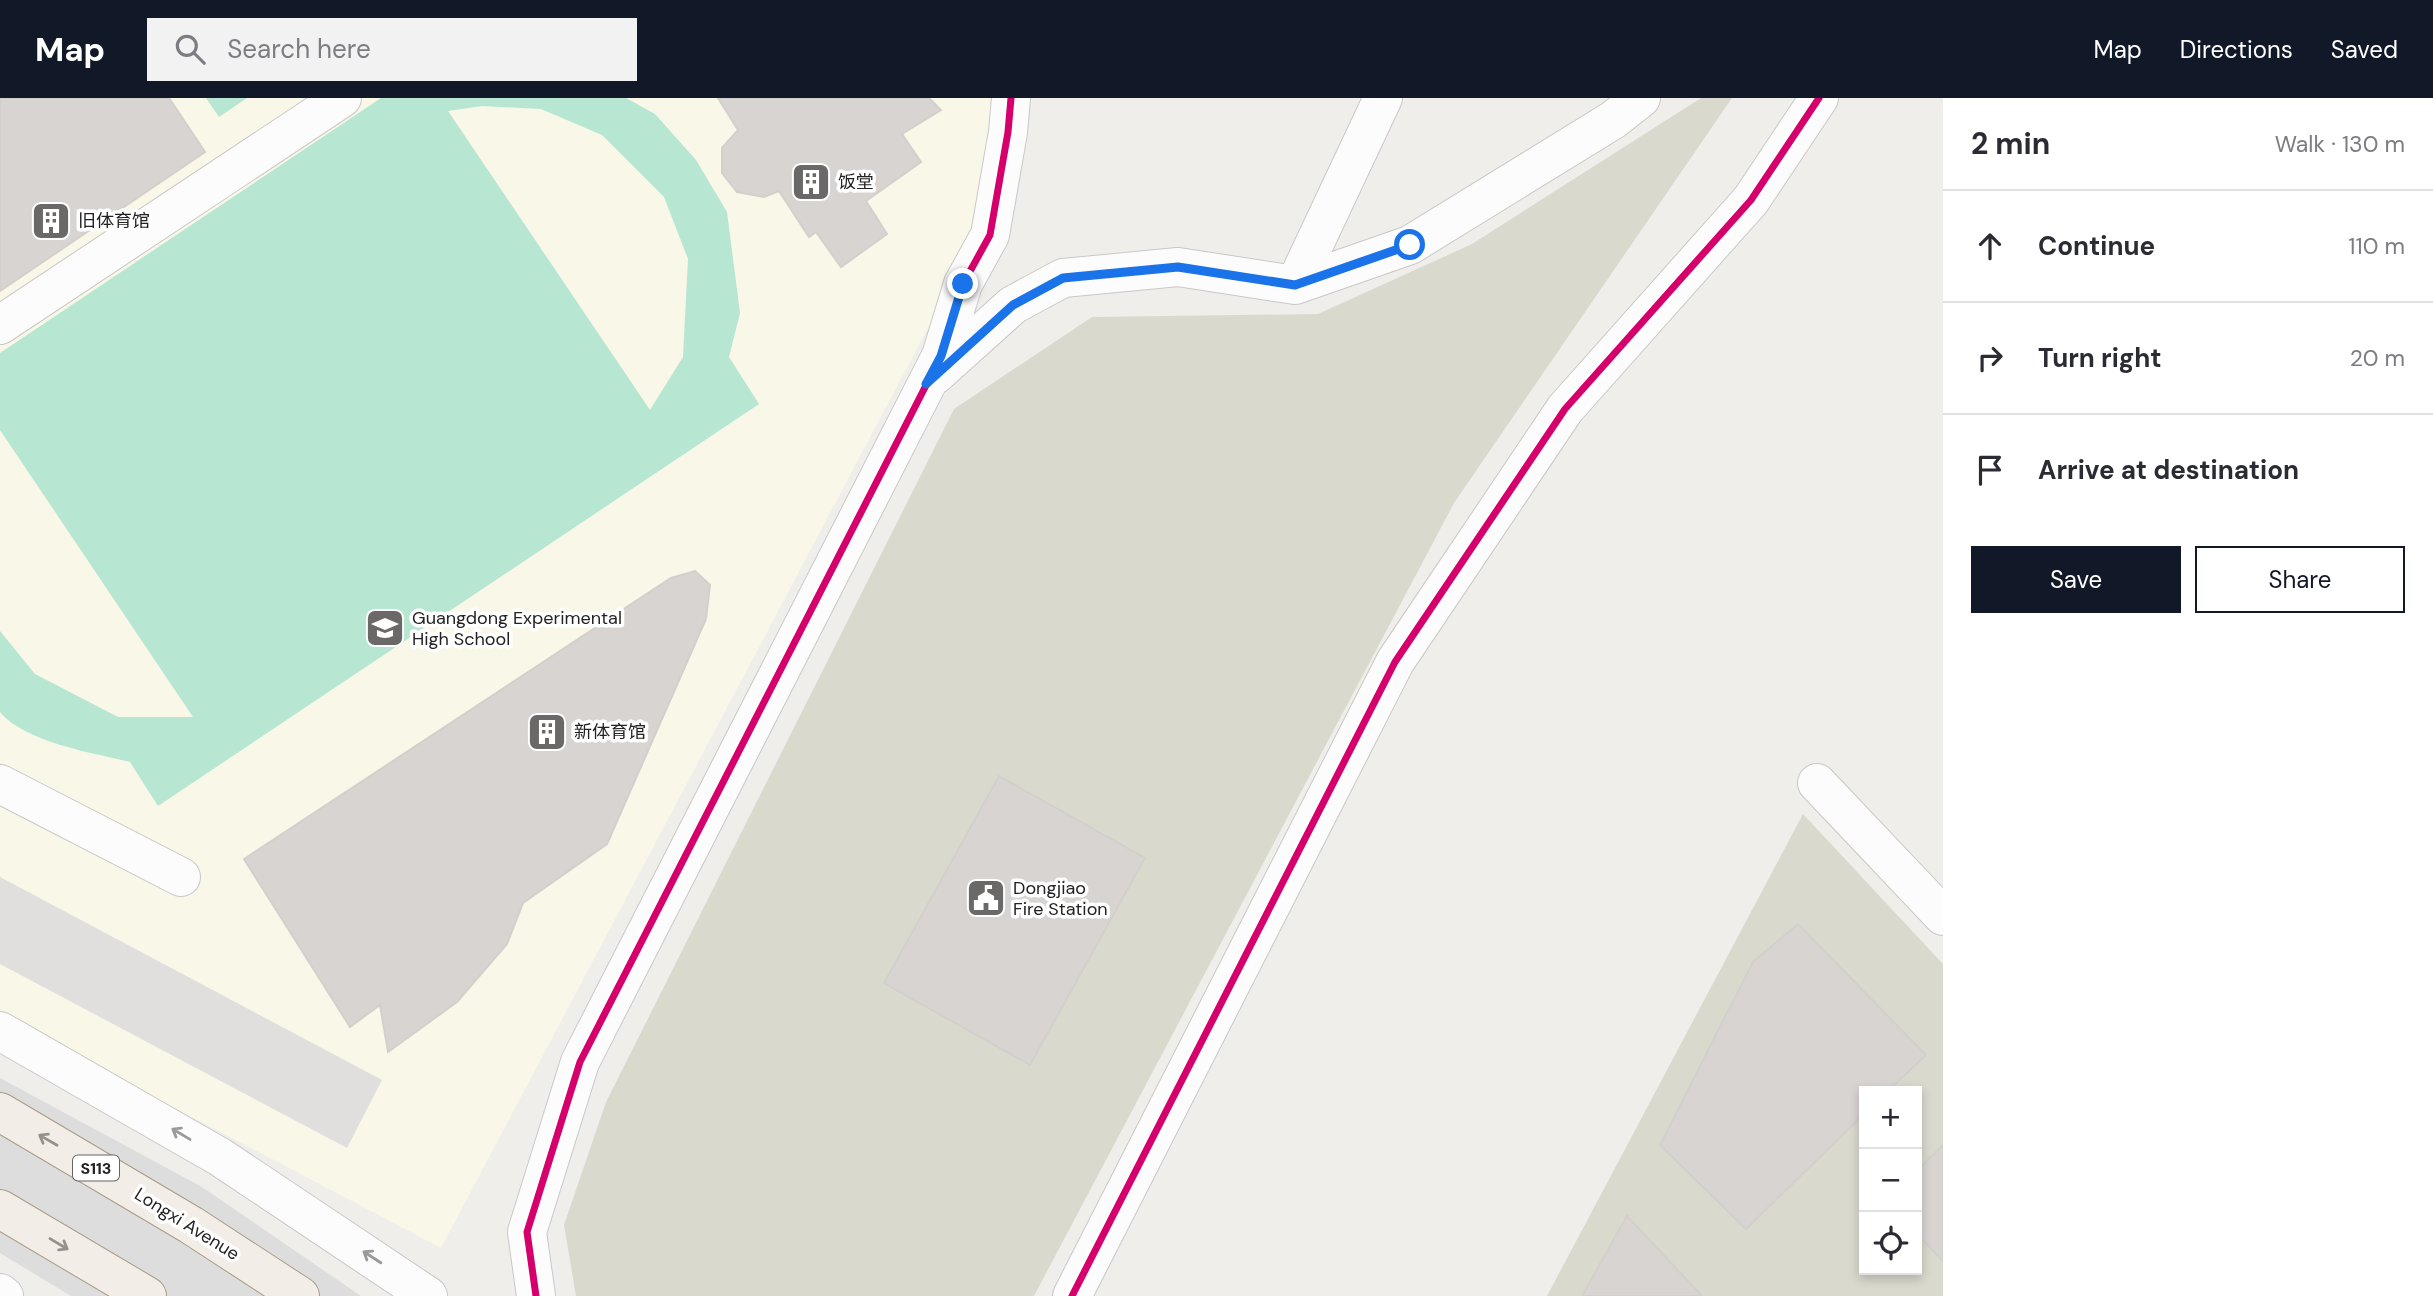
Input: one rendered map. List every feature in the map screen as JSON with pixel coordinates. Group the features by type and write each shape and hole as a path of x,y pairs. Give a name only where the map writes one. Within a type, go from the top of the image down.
{"main road":[{"name":"Longxi Avenue","path":"0,1112 191,1225 300,1296"},
{"path":"0,1209 145,1294"}],"street":[{"path":"0,325 342,98"},
{"path":"536,1296 527,1232 580,1062 941,356 963,284 990,235 1009,132 1011,98"},
{"path":"1295,285 1383,98"},
{"path":"926,384 1013,305 1063,278 1178,267 1295,285 1410,245 1613,120 1641,98"},
{"path":"1072,1296 1395,662 1565,409 1751,200 1819,98"},
{"path":"0,783 181,877"},
{"path":"1817,783 1943,916"},
{"path":"0,1031 220,1157 428,1296"}],"shaded area":[{"name":"Guangdong Experimental High School","path":"0,98 1005,98 975,239 441,1248 0,1016"},
{"path":"1701,98 1732,98 1454,503 1034,1296 576,1296 564,1225 606,1102 954,409 1092,317 1318,314 1472,244"},
{"path":"1803,814 1943,964 1943,1296 1547,1296"},
{"path":"0,877 382,1080 347,1148 0,964"}],"green space":[{"path":"206,98 247,98 219,117"},
{"path":"381,98 626,98 655,114 696,160 727,212 740,313 729,357 759,404 158,806 130,762 42,739 11,722 0,712 0,631 35,674 118,717 193,717 0,430 0,353","holes":["482,106 541,109 602,135 664,197 688,259 683,357 650,410 448,111"]}],"pier":[{"path":"0,1078 202,1187 361,1296 71,1296 0,1253"}],"building":[{"name":"旧体育馆","path":"0,98 169,98 205,152 0,291"},
{"name":"饭堂","path":"718,98 929,98 941,110 902,134 921,162 866,201 887,234 841,267 816,232 809,237 779,191 764,197 737,192 722,173 722,148 738,130"},
{"name":"新体育馆","path":"695,571 710,585 706,619 607,844 523,903 507,944 457,1002 388,1052 380,1005 350,1027 244,859 671,578"},
{"path":"999,776 1145,858 1030,1065 884,983"},
{"path":"1798,924 1926,1055 1893,1086 1859,1086 1859,1119 1746,1229 1660,1145 1753,962"},
{"path":"1943,1145 1943,1261 1922,1239 1922,1166"},
{"path":"1627,1216 1702,1296 1582,1296"}],"cycle path":[{"path":"536,1296 527,1232 580,1062 941,356 963,284 990,235 1008,132 1011,98"},
{"path":"1072,1296 1395,662 1565,409 1751,200 1819,98"}],"place":[{"name":"饭堂","path":"811,182"},
{"name":"旧体育馆","path":"51,221"},
{"name":"Guangdong Experimental High School","path":"385,628"},
{"name":"新体育馆","path":"547,732"},
{"name":"Dongjiao Fire Station","path":"986,898"}],"route":[{"path":"963,284 941,356 926,384 1013,305 1063,278 1178,267 1295,285 1410,245"}]}
